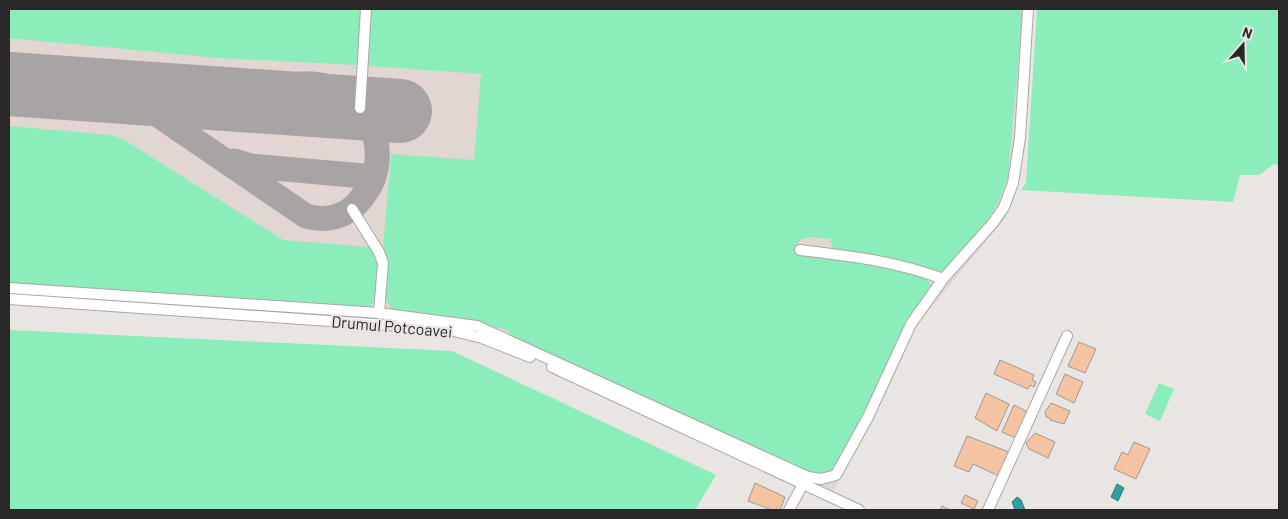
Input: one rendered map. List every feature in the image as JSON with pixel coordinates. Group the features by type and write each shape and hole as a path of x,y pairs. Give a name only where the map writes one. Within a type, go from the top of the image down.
{"street":[{"path":"360,108 366,9"},
{"path":"826,494 868,417 911,324 943,280 994,223 1004,207 1013,184 1020,138 1028,9"},
{"path":"352,209 379,252 382,263 379,313"},
{"path":"800,250 876,260 924,272 943,280"},
{"path":"9,288 379,313 477,326 808,477 820,479 836,475"},
{"name":"Drumul Potcoavei","path":"9,299 445,329 482,338 528,356 859,510"},
{"path":"988,510 1067,336"},
{"path":"789,510 803,484"}],"shaded area":[{"path":"9,9 1031,9 1021,164 1015,196 1005,218 917,325 833,493 827,488 825,489 480,333 9,294"}],"green space":[{"path":"9,9 363,9 360,55 355,65 219,58 9,38"},
{"path":"368,9 1023,9 1008,176 997,204 982,228 944,271 936,273 832,251 831,239 805,238 797,243 795,248 797,252 841,256 926,277 931,285 910,318 836,469 817,475 805,472 522,344 505,329 396,312 390,306 384,291 383,247 391,154 474,160 481,74 369,66 364,57"},
{"path":"1037,9 1279,9 1279,166 1274,164 1259,175 1240,175 1233,202 1021,190 1026,183"},
{"path":"9,126 111,135 123,139 283,240 370,247 378,259 375,299 371,306 359,309 318,307 310,302 275,301 267,304 9,286"},
{"path":"9,330 452,351 716,475 695,510 9,510"},
{"path":"1159,383 1174,389 1160,421 1145,414"}],"water":[{"path":"1117,484 1124,488 1118,501 1111,497"},
{"path":"1017,497 1021,500 1025,510 1015,510 1012,502"}],"building":[{"path":"1079,342 1096,349 1085,373 1068,366"},
{"path":"1000,360 1034,375 1032,380 1036,382 1034,387 1030,385 1028,389 994,374"},
{"path":"1065,374 1083,382 1074,403 1056,394"},
{"path":"986,393 1009,404 997,431 975,418"},
{"path":"1051,403 1070,411 1064,424 1046,417 1045,412"},
{"path":"1014,405 1030,413 1018,439 1002,432"},
{"path":"1035,433 1055,442 1048,458 1029,449 1026,443"},
{"path":"967,436 1009,452 999,476 973,464 969,472 954,466"},
{"path":"1134,442 1150,449 1136,479 1114,469 1122,452 1128,455"},
{"path":"755,483 785,497 780,510 772,510 748,501"},
{"path":"965,495 978,501 974,509 961,503"},
{"path":"942,506 950,510 940,510"}],"taxiway":[{"path":"101,90 152,111 306,216 329,218 343,214 355,205 365,194 372,182 377,158 376,141 371,125 362,111 350,99 336,90 320,85 302,84 291,86 275,92 260,101"},
{"path":"234,161 251,166 374,177"}],"runway":[{"path":"9,84 400,111"}]}
